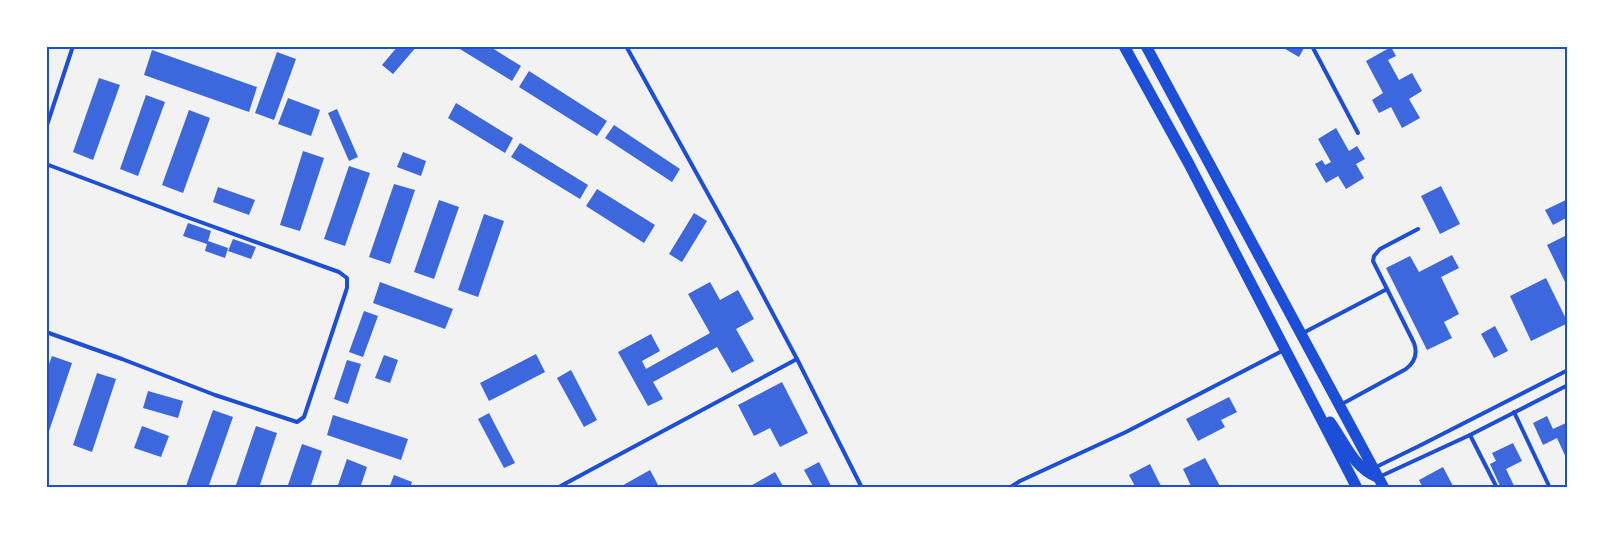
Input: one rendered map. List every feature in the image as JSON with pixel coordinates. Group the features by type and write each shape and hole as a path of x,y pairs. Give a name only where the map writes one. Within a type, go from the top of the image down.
{"main road":[{"path":"1124,46 1189,164 1357,488"},
{"path":"1146,46 1340,405 1376,479"},
{"path":"1314,405 1331,423 1353,458 1376,479"}],"lane":[{"path":"46,128 73,46"},
{"path":"626,46 738,248 862,488"},
{"path":"1312,46 1358,134"},
{"path":"46,164 339,272 346,278 347,288 304,417 297,422 215,395 46,332"},
{"path":"1340,405 1406,369 1414,360 1416,354 1414,343 1375,266 1374,256 1380,249 1418,229"},
{"path":"1301,334 1387,289"},
{"path":"1009,488 1020,481 1126,432 1284,350"},
{"path":"557,488 797,359"},
{"path":"1376,479 1419,446 1568,370"},
{"path":"1376,479 1470,435 1568,385"},
{"path":"1514,412 1550,488"},
{"path":"1470,435 1497,488"}],"building":[{"path":"398,46 417,46 393,74 382,65"},
{"path":"455,46 489,46 521,66 512,81"},
{"path":"1280,46 1305,46 1299,57"},
{"path":"1391,47 1396,56 1388,60 1399,80 1412,73 1422,91 1409,99 1420,118 1402,128 1391,107 1379,113 1372,100 1383,93 1366,61"},
{"path":"152,50 257,87 249,112 144,75"},
{"path":"277,52 296,59 274,120 255,113"},
{"path":"529,71 607,121 597,136 519,87"},
{"path":"99,78 120,85 93,160 73,152"},
{"path":"146,95 165,102 138,176 120,169"},
{"path":"288,98 320,110 311,136 278,124"},
{"path":"456,103 513,138 505,153 448,118"},
{"path":"337,109 358,157 349,161 328,113"},
{"path":"189,110 210,118 183,193 162,185"},
{"path":"614,125 680,169 672,182 605,138"},
{"path":"1336,128 1349,151 1357,146 1365,159 1356,164 1364,178 1346,189 1338,176 1326,183 1315,164 1322,160 1325,165 1331,162 1318,139"},
{"path":"520,143 588,185 580,199 511,157"},
{"path":"303,151 324,158 300,231 280,225"},
{"path":"403,152 426,161 421,176 397,167"},
{"path":"349,166 370,173 345,246 324,239"},
{"path":"394,184 415,190 390,264 369,257"},
{"path":"1441,186 1460,224 1440,234 1421,196"},
{"path":"218,187 255,200 249,215 213,202"},
{"path":"597,189 655,225 644,243 586,206"},
{"path":"1568,199 1568,217 1553,225 1545,210"},
{"path":"439,200 459,207 434,279 414,272"},
{"path":"694,213 707,221 682,262 669,254"},
{"path":"484,214 504,221 478,297 458,290"},
{"path":"188,223 211,231 208,241 228,248 225,258 205,251 207,244 183,236"},
{"path":"1565,236 1568,242 1568,288 1547,245"},
{"path":"233,239 256,247 251,259 228,251"},
{"path":"1452,255 1459,268 1441,277 1459,314 1444,322 1452,338 1427,350 1386,268 1410,256 1419,272"},
{"path":"1546,278 1568,323 1531,341 1510,296"},
{"path":"380,282 453,309 445,329 373,303"},
{"path":"710,282 720,300 738,290 754,319 736,329 754,361 732,373 717,347 653,382 663,399 648,406 618,352 651,334 660,351 642,361 646,369 710,333 688,294"},
{"path":"364,311 378,316 363,357 349,352"},
{"path":"1495,326 1508,351 1494,358 1481,334"},
{"path":"536,354 545,372 489,401 480,383"},
{"path":"384,355 398,360 390,383 375,378"},
{"path":"52,356 72,363 47,437 46,372"},
{"path":"347,360 361,364 348,404 334,399"},
{"path":"571,370 597,420 584,427 557,378"},
{"path":"97,373 116,379 92,452 73,445"},
{"path":"782,382 808,433 780,447 770,428 754,436 738,405"},
{"path":"148,391 183,401 178,418 143,408"},
{"path":"1229,397 1237,412 1221,420 1225,427 1198,441 1186,419"},
{"path":"213,410 233,417 208,488 191,488 186,486"},
{"path":"489,413 515,463 504,468 478,419"},
{"path":"333,415 408,439 401,460 327,435"},
{"path":"1547,416 1553,429 1568,422 1568,462 1557,438 1543,445 1533,423"},
{"path":"142,426 169,436 161,457 134,448"},
{"path":"256,426 277,433 259,488 235,488"},
{"path":"1513,443 1522,461 1506,469 1515,488 1501,488 1490,464 1496,461 1492,453"},
{"path":"302,444 322,451 310,488 287,488"},
{"path":"1205,458 1221,488 1192,488 1183,469"},
{"path":"347,459 367,467 360,488 337,488"},
{"path":"819,462 832,488 814,488 804,470"},
{"path":"1150,464 1162,488 1136,488 1129,475"},
{"path":"1443,467 1454,488 1423,488 1419,480"},
{"path":"650,470 658,485 652,488 618,488"},
{"path":"775,472 784,488 747,488"},
{"path":"394,475 412,482 410,488 389,488"}]}
